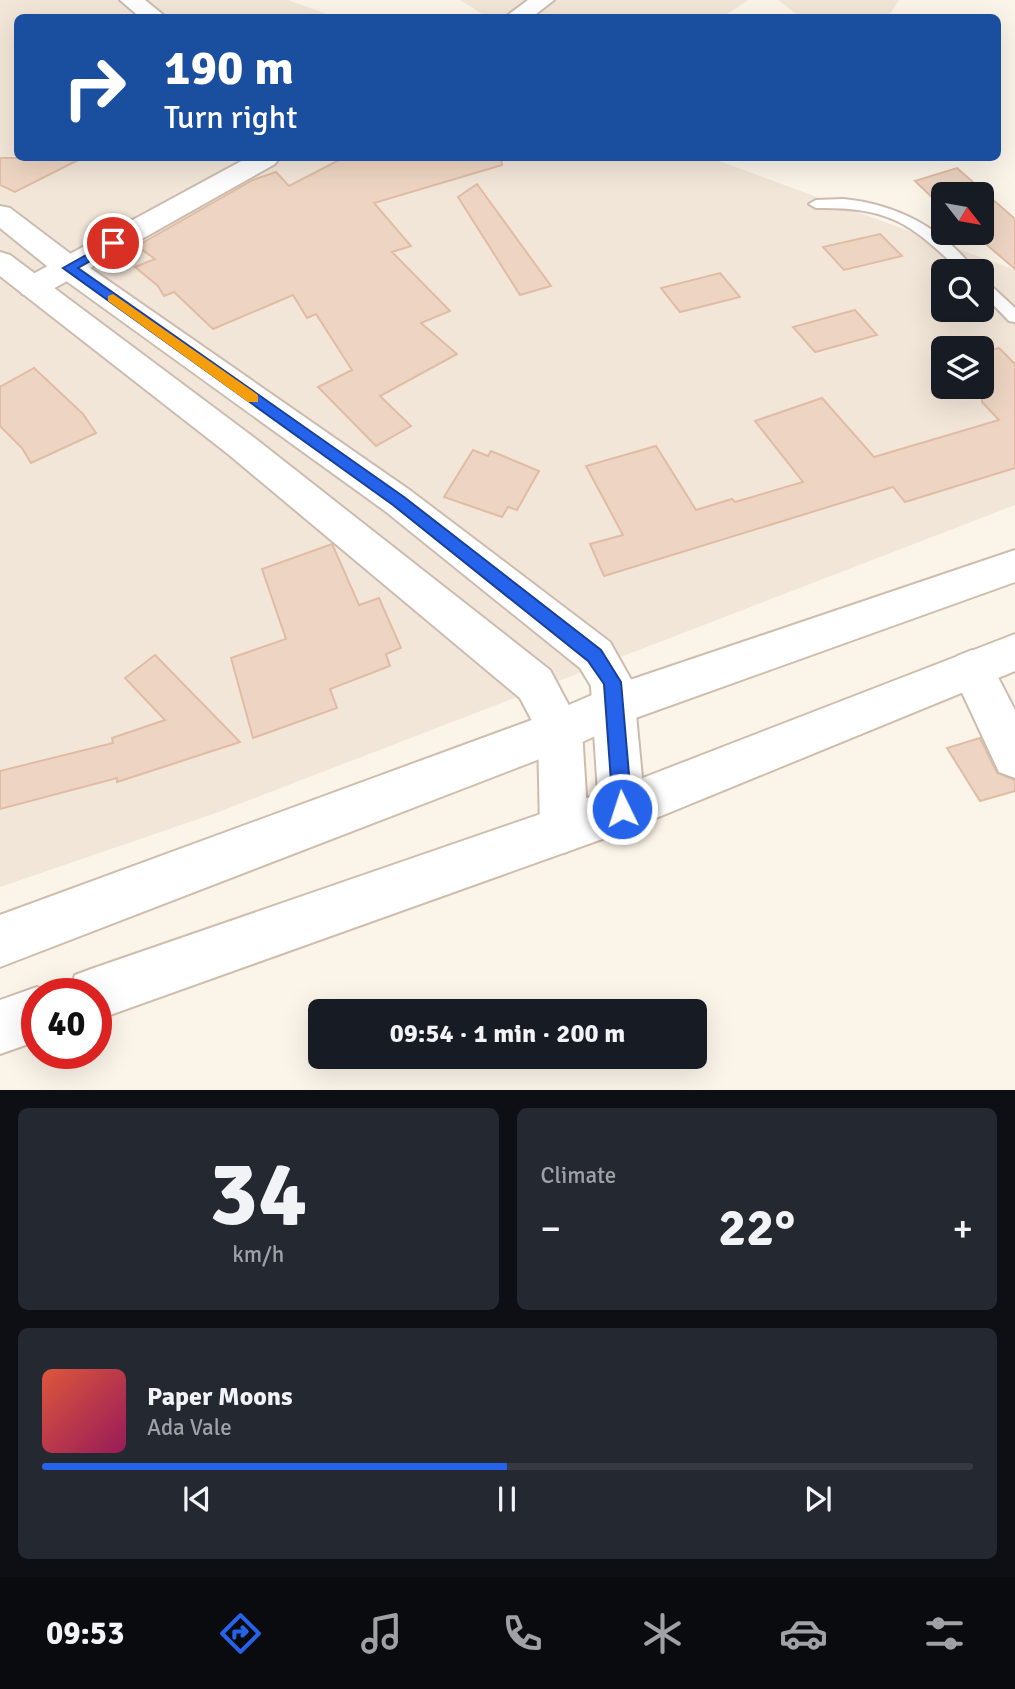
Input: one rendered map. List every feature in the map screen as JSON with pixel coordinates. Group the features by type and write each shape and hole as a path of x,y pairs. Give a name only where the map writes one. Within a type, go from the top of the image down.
{"street":[{"path":"131,0 150,14"},
{"path":"521,14 543,0"},
{"path":"11,273 59,260 260,161"},
{"path":"0,214 59,260 398,501 594,655 612,682 622,809"},
{"path":"11,273 240,445 535,684 560,730 564,829"},
{"path":"0,942 560,730 615,705 1015,566"},
{"path":"112,988 622,809 1015,652"},
{"path":"972,669 1015,757"},
{"path":"0,1027 21,1020"}],"lane":[{"path":"816,204 850,202 900,214 920,226 955,259"},
{"path":"994,297 1015,317"}],"shaded area":[{"path":"0,0 288,0 327,14 14,14 14,161 719,161 931,239 931,245 947,245 985,259 931,259 931,322 994,322 994,262 1015,270 1015,505 216,813 0,887"},
{"path":"460,0 749,0 726,14 482,14"},
{"path":"778,0 899,0 890,14 797,14"}],"building":[{"path":"0,158 14,158 14,161 76,161 15,192 0,185"},
{"path":"337,161 501,161 502,165 374,203 411,246 392,252 450,311 421,323 457,354 380,396 411,426 376,446 318,387 352,370 316,314 307,318 293,295 213,329 174,292 164,296 158,286 135,267 155,259 137,246 253,180 276,172 289,186"},
{"path":"957,168 973,182 931,182 931,196 915,181"},
{"path":"477,184 551,286 520,295 458,197"},
{"path":"994,201 1015,219 1015,269 987,245 994,245"},
{"path":"880,234 902,256 844,270 823,247"},
{"path":"720,273 740,297 680,312 661,288"},
{"path":"855,310 877,335 815,352 793,327"},
{"path":"999,348 1015,364 1015,468 905,502 893,487 604,576 590,544 623,535 586,466 656,446 696,510 732,499 735,502 803,482 755,421 822,398 874,457 999,420 982,402 982,399 994,399 994,349"},
{"path":"34,368 83,414 96,433 31,463 22,448 0,426 0,387"},
{"path":"473,450 488,456 491,451 539,471 517,510 508,507 502,517 444,497"},
{"path":"332,544 359,605 379,598 401,648 386,654 390,666 330,689 337,708 253,738 231,658 286,639 262,569"},
{"path":"155,655 240,742 117,782 117,778 0,809 0,771 113,743 112,738 165,720 125,678"},
{"path":"980,738 997,773 1015,780 1015,791 980,801 947,748"}],"slow traffic":[{"path":"113,299 253,398"}],"route":[{"path":"113,243 69,268 398,501 594,655 612,682 622,809"}]}
